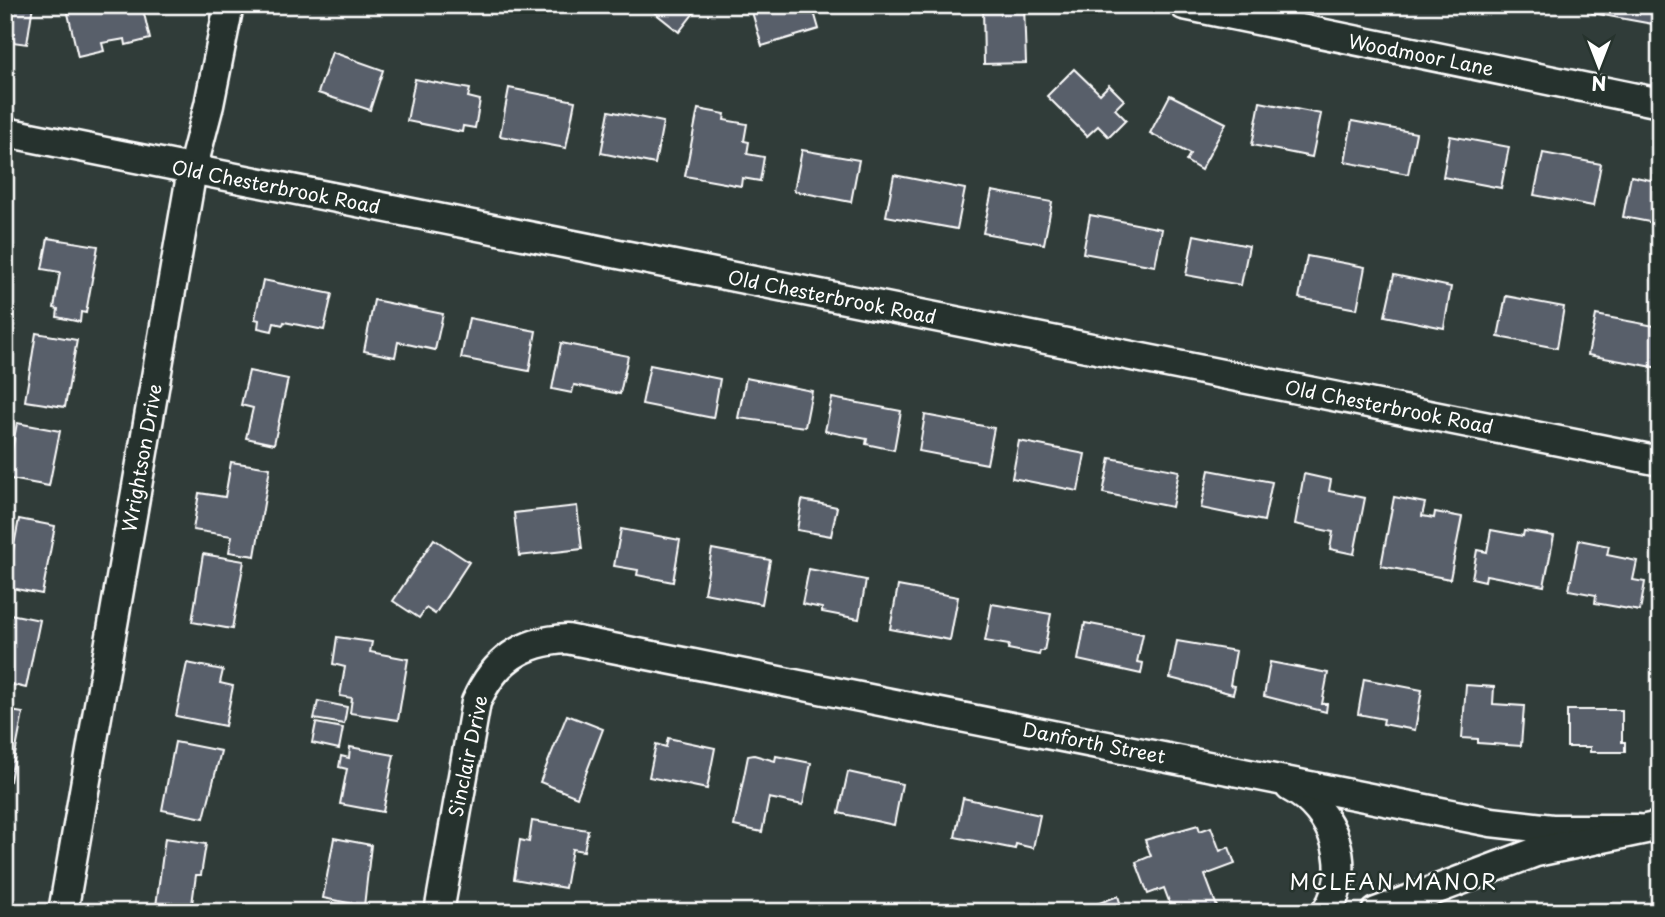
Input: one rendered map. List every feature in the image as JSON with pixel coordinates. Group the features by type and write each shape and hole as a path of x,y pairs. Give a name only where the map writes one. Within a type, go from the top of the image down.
{"street":[{"name":"Wrightson Drive","path":"63,912 192,170 209,105 229,5"},
{"name":"Woodmoor Lane","path":"1184,5 1660,103"},
{"name":"Old Chesterbrook Road","path":"5,132 1660,461"},
{"name":"Danforth Street","path":"552,639 581,641 1491,822 1565,830 1648,828"},
{"name":"Sinclair Drive","path":"439,912 475,702 486,680 501,662 520,648 552,639"},
{"path":"1276,780 1306,795 1322,812 1334,833 1340,859 1338,884 1326,912"},
{"path":"1376,912 1536,852 1648,828"}],"building":[{"path":"5,5 33,5 27,44 5,41"},
{"path":"83,5 142,5 150,39 126,45 125,39 102,43 104,51 78,57 67,9"},
{"path":"645,5 700,5 679,32"},
{"path":"750,5 812,5 819,29 762,46"},
{"path":"983,5 1024,5 1026,63 984,64"},
{"path":"1593,5 1660,5 1658,25 1592,13"},
{"path":"332,52 383,70 370,110 318,93"},
{"path":"1074,69 1100,94 1109,85 1124,100 1115,109 1126,120 1109,137 1098,126 1087,136 1047,96"},
{"path":"415,79 470,89 468,97 480,100 475,128 463,126 462,132 407,121"},
{"path":"509,88 575,101 566,148 500,136"},
{"path":"1170,95 1226,123 1201,170 1186,161 1190,154 1150,133"},
{"path":"1260,102 1321,114 1312,157 1252,145"},
{"path":"698,109 725,114 724,120 747,124 744,141 749,142 747,154 764,157 760,181 742,178 741,186 685,176"},
{"path":"609,111 663,122 655,164 601,153"},
{"path":"1352,121 1416,133 1408,174 1345,162"},
{"path":"1450,136 1509,147 1501,188 1443,177"},
{"path":"802,150 859,160 851,202 794,191"},
{"path":"1543,153 1601,164 1593,206 1534,195"},
{"path":"894,175 965,189 957,229 886,216"},
{"path":"1631,176 1660,182 1660,224 1623,217"},
{"path":"992,191 1052,202 1044,244 983,233"},
{"path":"1090,215 1162,229 1155,266 1083,253"},
{"path":"1194,235 1249,246 1241,285 1186,275"},
{"path":"48,238 98,246 86,313 81,312 80,322 57,317 58,309 54,308 60,272 42,269"},
{"path":"1307,256 1365,267 1357,309 1299,298"},
{"path":"1394,275 1451,287 1444,328 1385,316"},
{"path":"263,280 332,294 324,330 284,322 283,325 274,323 272,331 258,328 259,320 255,319"},
{"path":"1506,296 1564,307 1557,348 1498,337"},
{"path":"374,300 443,314 435,350 398,342 395,357 364,351"},
{"path":"1596,315 1660,327 1659,368 1588,355"},
{"path":"469,318 536,331 529,371 461,358"},
{"path":"36,333 77,340 65,407 25,401"},
{"path":"561,343 628,356 620,394 574,385 572,393 552,389"},
{"path":"650,365 720,379 713,418 642,404"},
{"path":"249,371 288,379 274,444 246,438 253,408 241,405"},
{"path":"746,378 812,391 805,427 738,418"},
{"path":"832,398 901,411 894,450 866,444 867,439 825,431"},
{"path":"925,415 994,428 987,464 919,451"},
{"path":"17,423 60,431 49,486 5,478 5,453 11,454"},
{"path":"1019,441 1085,454 1078,491 1012,478"},
{"path":"1110,458 1179,471 1172,507 1103,493"},
{"path":"231,462 270,468 255,556 229,552 232,536 193,530 199,493 225,497"},
{"path":"1209,470 1272,482 1264,521 1201,508"},
{"path":"1304,474 1331,480 1329,491 1365,498 1354,554 1330,549 1333,532 1295,524"},
{"path":"1394,497 1425,503 1422,516 1434,518 1435,512 1462,517 1450,579 1381,566"},
{"path":"802,500 837,507 831,536 797,530"},
{"path":"577,506 582,549 519,556 514,513"},
{"path":"19,519 55,526 42,594 6,587"},
{"path":"621,529 680,540 673,582 637,575 638,570 614,566"},
{"path":"1491,530 1523,536 1524,531 1554,536 1544,586 1486,575 1485,581 1472,578 1477,550 1487,552"},
{"path":"434,539 469,562 435,614 426,608 419,618 393,601"},
{"path":"1579,540 1609,546 1607,555 1637,561 1633,580 1645,582 1640,611 1595,603 1596,595 1569,590"},
{"path":"712,549 770,560 762,604 704,593"},
{"path":"203,554 244,561 232,629 192,622"},
{"path":"809,569 866,580 859,619 822,612 822,608 802,604"},
{"path":"898,586 958,597 950,640 890,629"},
{"path":"992,604 1051,614 1044,651 1040,651 1039,655 1008,649 1009,645 985,641"},
{"path":"5,613 40,620 26,688 5,683"},
{"path":"1085,623 1143,634 1137,662 1143,663 1141,674 1078,660"},
{"path":"337,637 372,642 370,652 408,659 398,720 350,713 352,698 340,696 345,667 333,664"},
{"path":"1177,641 1236,651 1230,685 1235,686 1233,694 1170,678"},
{"path":"1270,662 1328,673 1322,704 1327,704 1326,712 1264,696"},
{"path":"187,663 223,670 220,683 233,686 225,726 176,716"},
{"path":"1364,679 1422,690 1415,730 1383,724 1384,719 1358,714"},
{"path":"1466,685 1494,687 1493,704 1524,706 1521,746 1478,743 1478,739 1462,738"},
{"path":"318,701 347,707 344,724 314,719"},
{"path":"5,710 23,713 10,781 5,780"},
{"path":"1567,710 1622,710 1622,742 1625,742 1625,752 1590,752 1590,747 1567,747"},
{"path":"567,715 603,729 577,797 540,782"},
{"path":"316,723 343,728 339,749 312,743"},
{"path":"668,738 715,748 707,789 649,777 656,744 666,747"},
{"path":"175,742 221,751 204,818 162,810"},
{"path":"350,747 394,755 383,812 340,804 347,769 339,767 341,756 349,758"},
{"path":"748,756 775,761 776,756 811,763 803,805 769,798 762,832 734,826"},
{"path":"848,772 902,784 894,825 839,813"},
{"path":"963,798 1040,815 1033,848 1016,844 1015,849 955,837"},
{"path":"532,821 588,830 584,851 572,849 565,888 514,879 520,840 529,842"},
{"path":"1198,825 1200,831 1211,827 1220,851 1229,847 1235,864 1205,875 1217,907 1203,912 1173,912 1164,888 1148,894 1136,862 1151,856 1145,840"},
{"path":"165,838 206,844 201,875 196,875 191,911 156,906"},
{"path":"334,838 371,845 364,906 323,898"},
{"path":"1118,896 1123,912 1075,912"}],"district":[{"name":"MCLEAN MANOR","path":"1394,883"}]}
